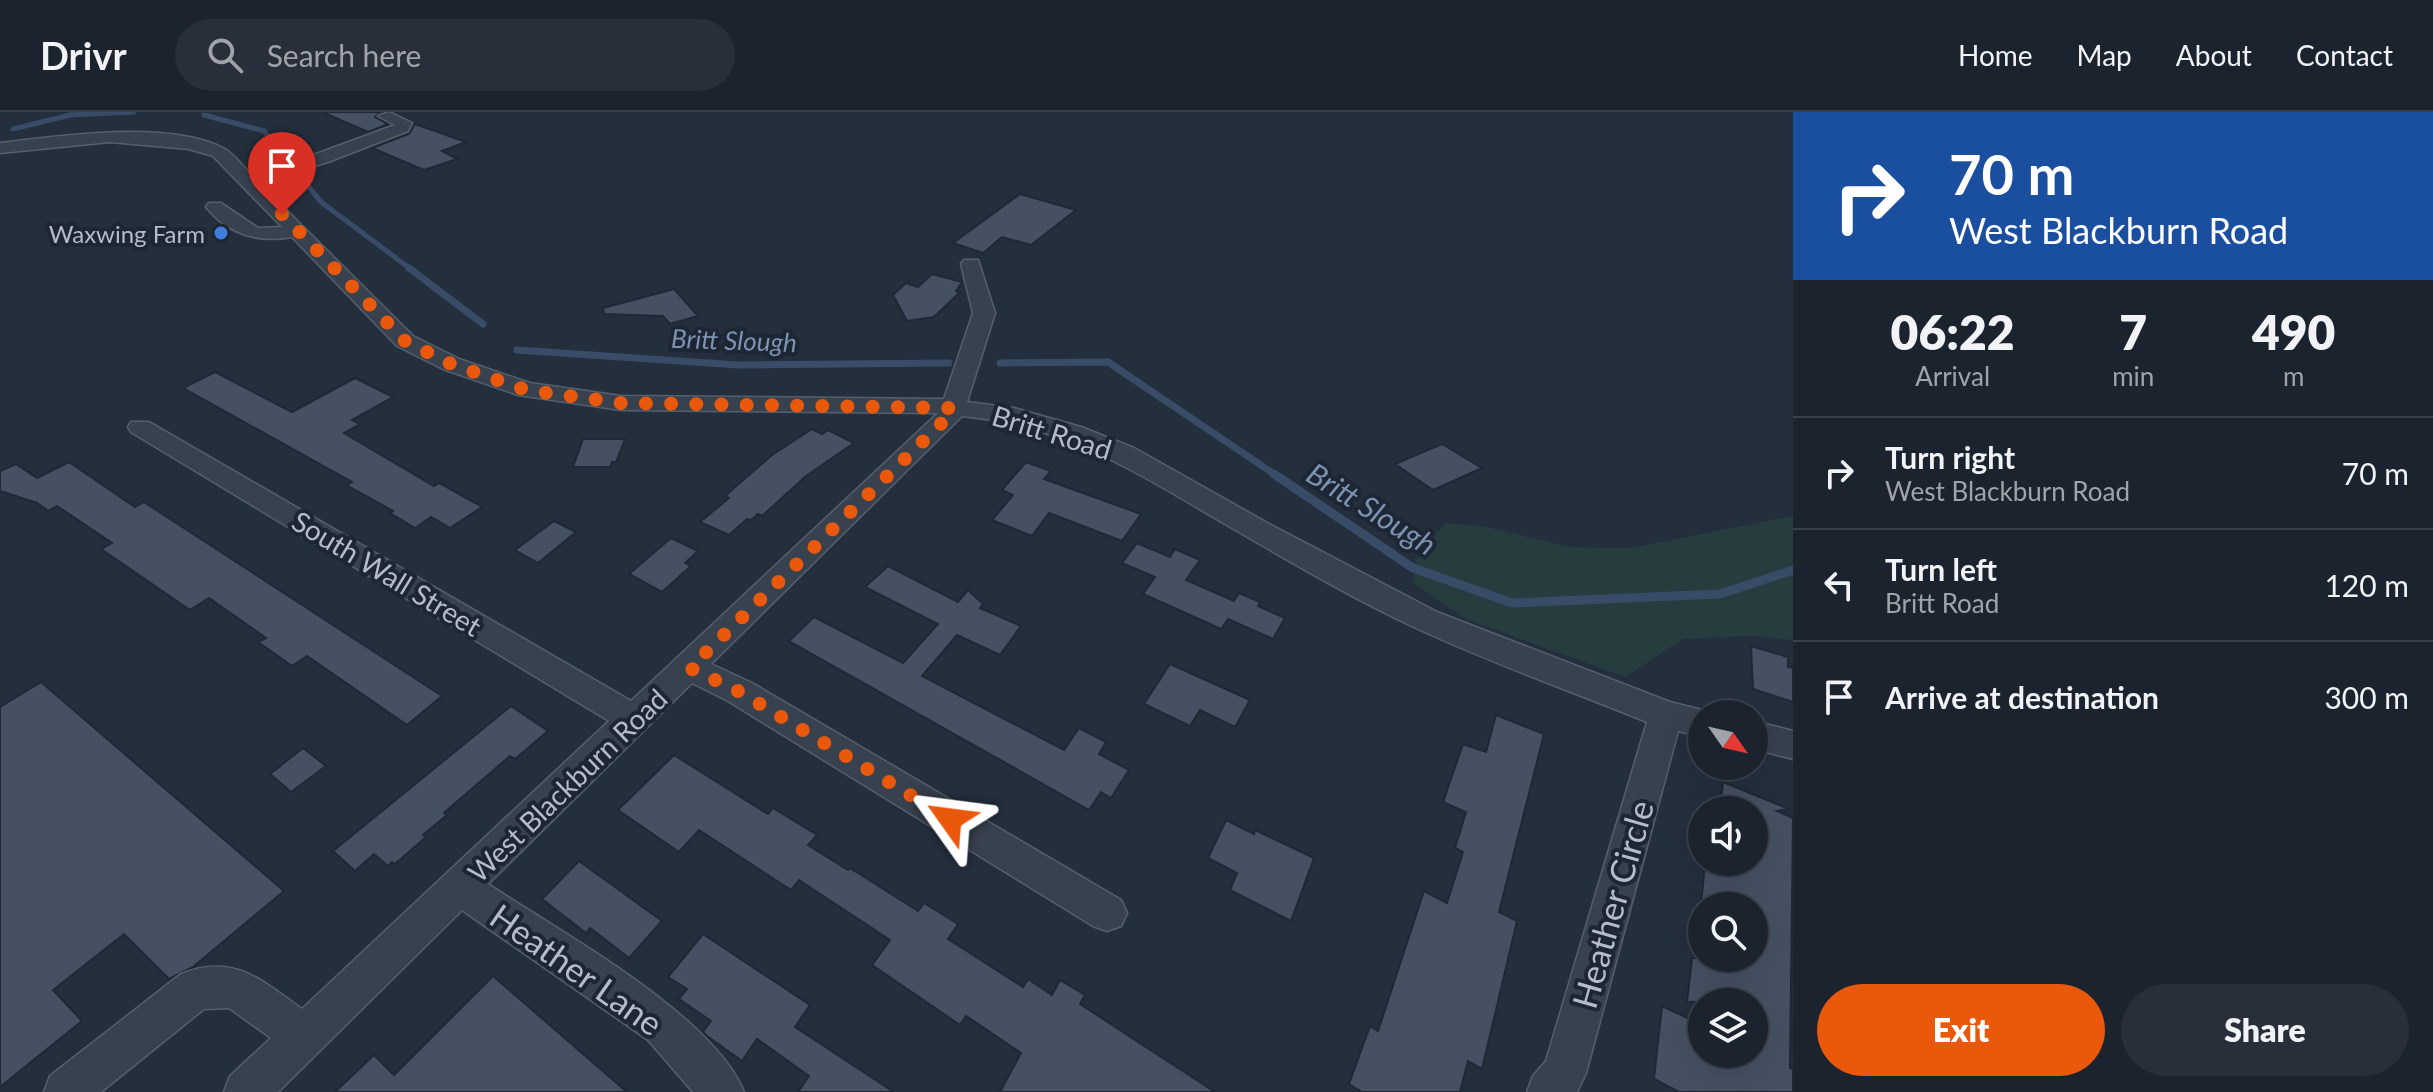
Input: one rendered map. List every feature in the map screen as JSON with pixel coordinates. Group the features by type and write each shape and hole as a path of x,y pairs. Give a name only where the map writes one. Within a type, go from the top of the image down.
{"street":[{"path":"249,180 322,158 402,128 404,123 386,116"},
{"name":"Britt Road","path":"0,148 117,135 182,141 219,152 405,341 451,364 526,390 621,403 953,408 1005,413 1072,432 1125,454 1259,531 1426,620 1684,719"},
{"path":"215,207 249,233 270,236 298,230"},
{"path":"953,408 984,313 971,264"},
{"name":"West Blackburn Road","path":"246,1092 690,668 951,414 953,408"},
{"name":"South Wall Street","path":"140,427 635,720"},
{"path":"690,668 740,692 1107,913"},
{"name":"Heather Circle","path":"1553,1091 1564,1073 1684,719"},
{"path":"1768,739 1793,745"},
{"name":"Heather Lane","path":"460,887 663,1025 722,1092"},
{"path":"66,1092 196,989 235,987 304,1036"}],"green space":[{"path":"1793,516 1793,640 1752,636 1683,639 1625,677 1466,619 1413,583 1415,561 1445,523 1482,526 1569,547 1631,548"}],"building":[{"path":"322,112 380,112 375,117 388,124 368,132"},
{"path":"415,124 466,142 442,151 457,159 424,170 372,148 409,134"},
{"path":"1020,194 1076,210 1031,245 1002,237 983,253 953,243"},
{"path":"932,274 962,282 956,291 960,292 934,317 907,321 893,295 906,283 918,287"},
{"path":"674,289 698,316 670,324 663,316 604,314 603,308"},
{"path":"215,372 292,412 355,378 393,397 352,420 360,424 344,433 434,486 439,483 482,507 450,528 431,517 415,528 390,513 393,511 346,485 352,482 183,388"},
{"path":"812,429 822,434 828,430 854,443 806,476 762,516 758,514 751,520 747,519 729,535 700,522 772,455"},
{"path":"583,439 625,439 616,462 612,462 610,467 573,467"},
{"path":"1442,444 1482,468 1433,490 1395,464"},
{"path":"69,462 135,507 144,502 442,696 407,725 307,656 292,666 258,642 266,638 209,598 190,610 101,549 112,543 57,506 48,511 37,503 0,491 0,471 16,464 37,478"},
{"path":"1026,462 1051,471 1044,479 1141,514 1122,541 1049,513 1032,536 992,520 1013,495 1002,490"},
{"path":"554,521 576,532 538,563 515,550"},
{"path":"671,538 698,551 685,563 691,566 662,592 629,574"},
{"path":"1137,543 1170,557 1175,549 1200,560 1186,580 1234,601 1239,593 1285,618 1273,639 1228,619 1221,629 1143,594 1155,577 1122,563"},
{"path":"888,566 958,602 968,590 983,604 980,608 1021,626 1000,655 957,635 922,676 1064,750 1079,728 1106,742 1099,754 1129,770 1111,798 1101,792 1089,810 789,641 814,617 903,663 938,624 865,587"},
{"path":"1751,646 1788,657 1788,667 1793,668 1793,702 1753,689"},
{"path":"1170,664 1250,700 1235,727 1200,710 1190,726 1144,704"},
{"path":"41,682 284,891 193,967 169,979 124,934 53,990 82,1021 0,1087 0,707"},
{"path":"511,706 548,731 515,759 510,756 444,813 447,815 423,835 426,837 395,864 392,862 388,866 374,854 355,871 333,851"},
{"path":"1496,715 1544,734 1499,912 1517,921 1482,1069 1468,1061 1460,1092 1362,1092 1349,1084 1370,1026 1378,1031 1424,891 1447,903 1463,852 1455,848 1466,812 1443,802 1463,744 1486,752"},
{"path":"303,748 326,766 291,792 270,774"},
{"path":"674,755 768,814 773,808 817,835 808,845 848,870 850,868 918,911 924,903 958,924 948,939 1023,987 1028,979 1052,995 1060,980 1085,995 1080,1004 1215,1092 1000,1092 1021,1053 966,1016 960,1025 872,965 890,940 799,880 791,890 699,830 679,852 618,810"},
{"path":"1723,782 1757,796 1722,796"},
{"path":"1768,800 1789,809 1777,811 1793,818 1790,1068 1793,1069 1793,1092 1679,1092 1654,1079 1662,1006 1688,1018 1688,1068 1768,1068 1768,988 1689,988 1690,972 1768,972 1768,892 1702,892 1704,876 1768,876"},
{"path":"1226,820 1314,858 1291,921 1230,890 1237,873 1208,858"},
{"path":"579,861 662,921 629,958 590,928 586,933 542,899"},
{"path":"703,934 810,1005 795,1027 894,1092 798,1092 809,1076 757,1039 742,1061 707,1036 703,1032 711,1021 679,999 687,989 668,977"},
{"path":"493,976 627,1092 335,1092 374,1055 394,1075"}],"waterway":[{"name":"Britt Slough","path":"13,129 70,115 134,112"},
{"name":"Britt Slough","path":"204,115 264,131 288,162"},
{"name":"Britt Slough","path":"296,171 321,202 412,270"},
{"name":"Britt Slough","path":"409,268 483,324"},
{"name":"Britt Slough","path":"517,350 738,365 949,363"},
{"name":"Britt Slough","path":"1000,363 1108,362 1277,476"},
{"name":"Britt Slough","path":"1274,474 1413,568 1512,603 1720,594 1793,570"}],"place":[{"name":"Waxwing Farm","path":"221,233"}],"route":[{"path":"282,214 405,341 451,364 526,390 621,403 928,405 953,408 951,414 865,494 690,668 740,692 950,819"}]}
